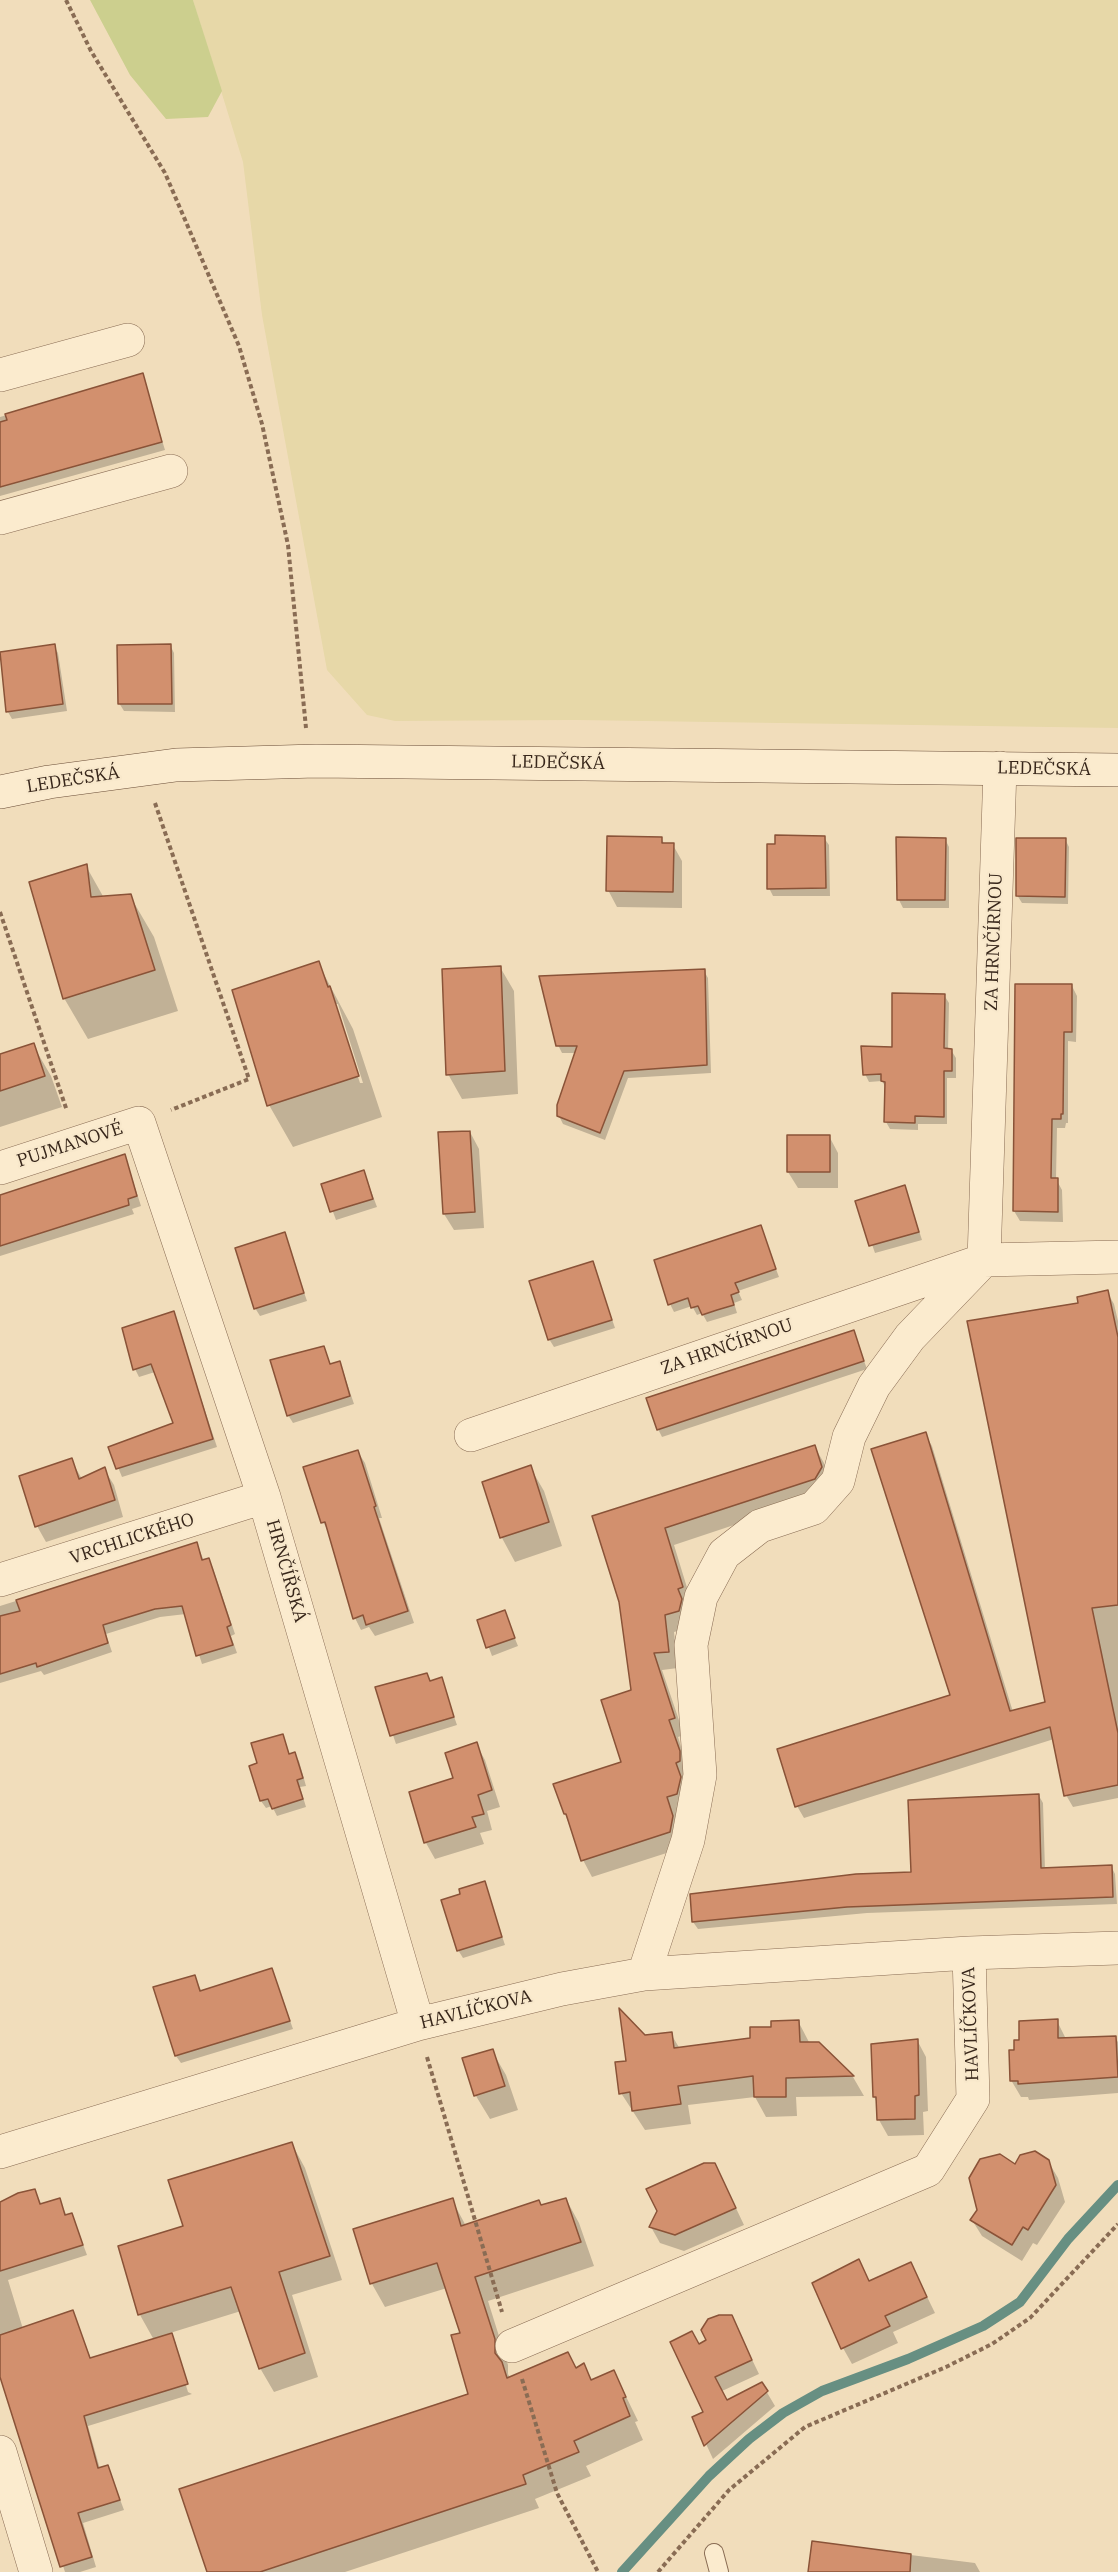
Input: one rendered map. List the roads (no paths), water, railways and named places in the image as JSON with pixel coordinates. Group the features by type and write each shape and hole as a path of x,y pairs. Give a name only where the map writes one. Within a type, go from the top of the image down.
{"street":[{"path":"0,375 128,340"},
{"path":"0,518 171,471"},
{"name":"LEDEČSKÁ","path":"0,792 49,782 176,765 316,761 1118,770"},
{"name":"ZA HRNČÍRNOU","path":"984,1260 1000,768"},
{"name":"PUJMANOVÉ","path":"0,1168 139,1123"},
{"name":"HRNČÍŘSKÁ","path":"139,1123 264,1497 418,2024"},
{"name":"ZA HRNČÍRNOU","path":"471,1435 984,1260 1118,1257"},
{"path":"644,1974 688,1840 700,1775 691,1645 701,1598 724,1554 760,1526 814,1508 838,1481 849,1437 874,1386 910,1337 984,1260"},
{"name":"VRCHLICKÉHO","path":"0,1581 264,1497"},
{"name":"HAVLÍČKOVA","path":"0,2152 418,2024 562,1989 644,1974 969,1953 1118,1948"},
{"name":"HAVLÍČKOVA","path":"512,2346 928,2170 973,2099 969,1953"},
{"path":"0,2452 36,2572"}],"lane":[{"path":"714,2553 719,2572"}],"waterway":[{"path":"622,2572 709,2476 749,2439 783,2413 822,2391 908,2359 983,2326 1020,2302 1068,2239 1118,2185"}]}
